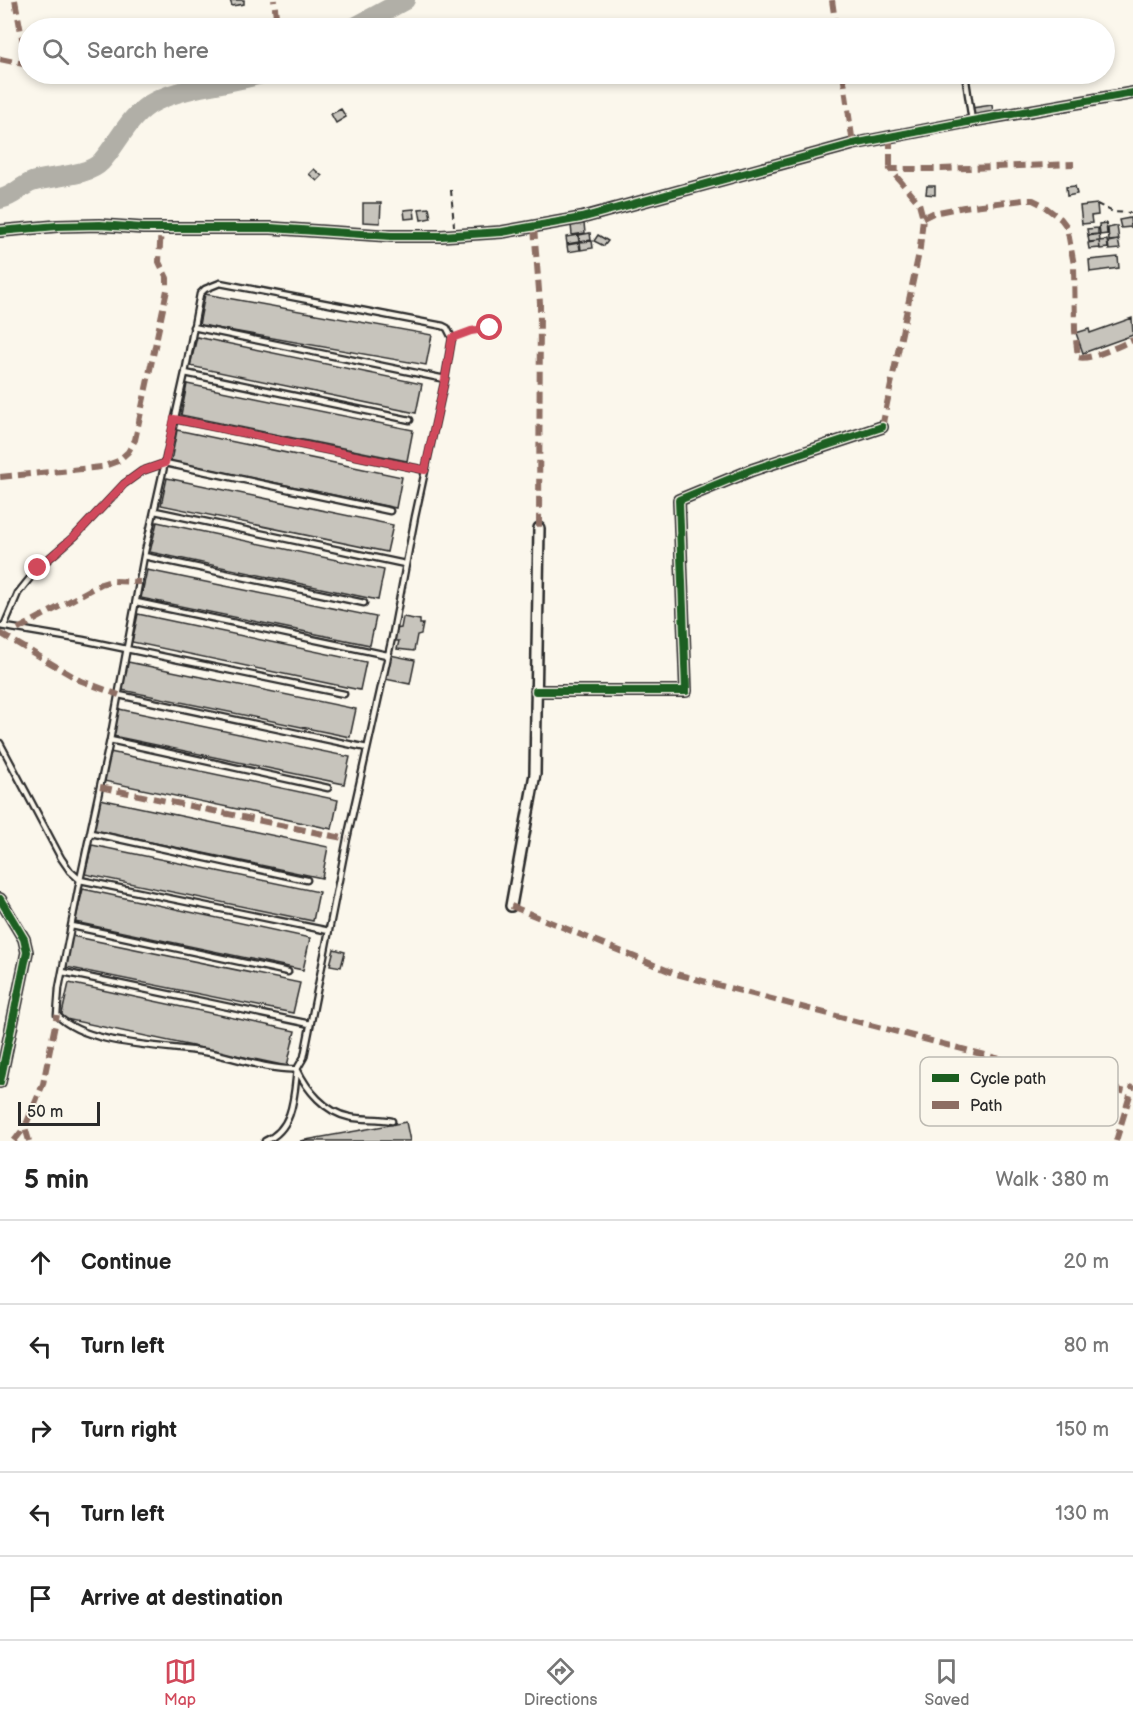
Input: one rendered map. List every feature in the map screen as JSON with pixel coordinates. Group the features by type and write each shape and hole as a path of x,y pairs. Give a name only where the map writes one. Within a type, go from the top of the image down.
{"street":[{"path":"0,231 100,225 143,228 249,227 391,236 455,235 524,229 581,218 853,144 1133,93"},
{"path":"536,691 686,691 679,500 752,470 882,427"},
{"path":"511,906 535,774 539,528"},
{"path":"0,899 24,939 27,952 0,1082"}],"lane":[{"path":"966,84 972,121"},
{"path":"265,1141 285,1126 292,1103 297,1069 304,1057 328,931 392,638 452,338 447,328 442,326 220,283 205,288 200,294 185,373 144,556 128,649 59,988 57,1015 71,1026 86,1033 137,1043 208,1052 278,1069 297,1069"},
{"path":"193,327 445,379"},
{"path":"185,373 410,420"},
{"path":"174,419 425,470"},
{"path":"344,694 128,649 2,626 18,593 38,568 76,535 124,484 142,471 165,463 390,511"},
{"path":"155,511 405,564"},
{"path":"144,556 364,603"},
{"path":"136,602 387,655"},
{"path":"118,695 367,748"},
{"path":"110,740 328,788"},
{"path":"0,743 61,858 80,880 328,931"},
{"path":"91,833 307,880"},
{"path":"72,926 288,972"},
{"path":"63,972 310,1024"},
{"path":"297,1069 304,1084 322,1103 340,1114 351,1118 392,1121"}],"path":[{"path":"452,190 455,235"},
{"path":"1097,204 1113,212 1133,213"},
{"path":"452,338 471,331 490,328"}],"building":[{"path":"230,0 244,0 244,4 232,6"},
{"path":"992,105 993,114 973,117 972,108"},
{"path":"341,109 346,117 336,123 331,114"},
{"path":"314,169 322,176 317,181 309,174"},
{"path":"927,186 935,186 935,195 926,194"},
{"path":"1075,186 1077,194 1067,196 1066,187"},
{"path":"363,203 381,203 380,223 363,222"},
{"path":"1097,204 1098,215 1091,216 1092,223 1082,224 1080,206"},
{"path":"429,208 431,218 421,220 419,209"},
{"path":"414,209 415,218 405,219 404,210"},
{"path":"1130,218 1131,227 1121,228 1119,220"},
{"path":"584,223 585,233 572,235 571,225"},
{"path":"1106,223 1107,234 1100,235 1099,224"},
{"path":"1117,226 1119,240 1109,241 1108,228"},
{"path":"1098,228 1098,234 1088,235 1087,229"},
{"path":"590,233 591,240 580,242 579,235"},
{"path":"1099,234 1100,241 1089,242 1088,236"},
{"path":"578,235 579,242 567,244 566,237"},
{"path":"598,235 608,241 604,246 594,241"},
{"path":"1107,240 1108,248 1100,249 1099,241"},
{"path":"1118,240 1120,249 1109,250 1108,242"},
{"path":"592,241 593,248 581,250 580,242"},
{"path":"1099,241 1100,248 1089,249 1088,243"},
{"path":"579,243 580,250 568,252 567,245"},
{"path":"1118,257 1119,268 1090,272 1089,260"},
{"path":"205,294 432,335 426,365 199,325"},
{"path":"1132,318 1133,335 1083,353 1076,333 1089,329 1090,333"},
{"path":"197,337 422,384 416,413 190,366"},
{"path":"187,384 413,430 407,461 181,415"},
{"path":"177,430 402,477 396,508 171,461"},
{"path":"167,478 393,525 387,552 161,505"},
{"path":"157,522 384,570 378,600 150,552"},
{"path":"147,570 376,617 370,645 141,598"},
{"path":"138,614 366,662 360,690 132,642"},
{"path":"403,617 420,620 420,624 423,624 421,634 417,635 414,651 397,649 399,641 393,641 395,629 401,628"},
{"path":"390,655 415,660 410,684 385,679"},
{"path":"128,662 356,709 350,737 122,690"},
{"path":"119,709 350,757 344,784 113,736"},
{"path":"110,752 338,800 332,829 104,781"},
{"path":"100,799 328,847 322,878 93,830"},
{"path":"92,845 319,892 313,921 85,874"},
{"path":"83,889 310,938 303,970 75,922"},
{"path":"72,936 300,983 293,1013 66,967"},
{"path":"334,949 345,952 341,967 330,965"},
{"path":"69,983 295,1031 287,1066 61,1018"},
{"path":"406,1122 410,1141 300,1141"}],"waterway":[{"path":"372,18 405,0"},
{"path":"0,199 10,196 32,182 87,171 95,167 108,154 132,120 147,106 180,92 217,84"}],"marked path":[{"path":"15,0 18,18"},
{"path":"270,18 276,16 274,0"},
{"path":"832,0 835,18"},
{"path":"0,59 18,63"},
{"path":"844,84 853,144"},
{"path":"890,136 890,169"},
{"path":"882,427 920,248 923,218 919,203 890,169 1074,164"},
{"path":"923,218 933,213 964,207 1023,200 1033,200 1041,204 1061,219 1067,227 1074,265 1075,331 1078,357 1097,355 1133,340"},
{"path":"0,477 102,467 118,461 128,452 135,440 167,290 167,278 159,262 161,227"},
{"path":"534,227 540,303 539,528"},
{"path":"18,629 101,584 111,581 140,582"},
{"path":"0,633 79,680 119,695"},
{"path":"100,787 347,839"},
{"path":"511,906 676,974 993,1057"},
{"path":"29,1141 25,1127 43,1084 57,1015"},
{"path":"1116,1141 1133,1085"},
{"path":"1118,1090 1130,1093"},
{"path":"14,1141 25,1127"}],"cycle path":[{"path":"0,231 100,225 143,228 271,228 391,236 441,236 502,232 581,218 853,144 1133,93"},
{"path":"536,691 686,691 679,500 752,470 882,427"},
{"path":"0,899 24,939 27,952 0,1082"}],"route":[{"path":"38,568 76,535 124,484 142,471 165,463 174,419 425,470 452,338 471,331 490,328"}]}
